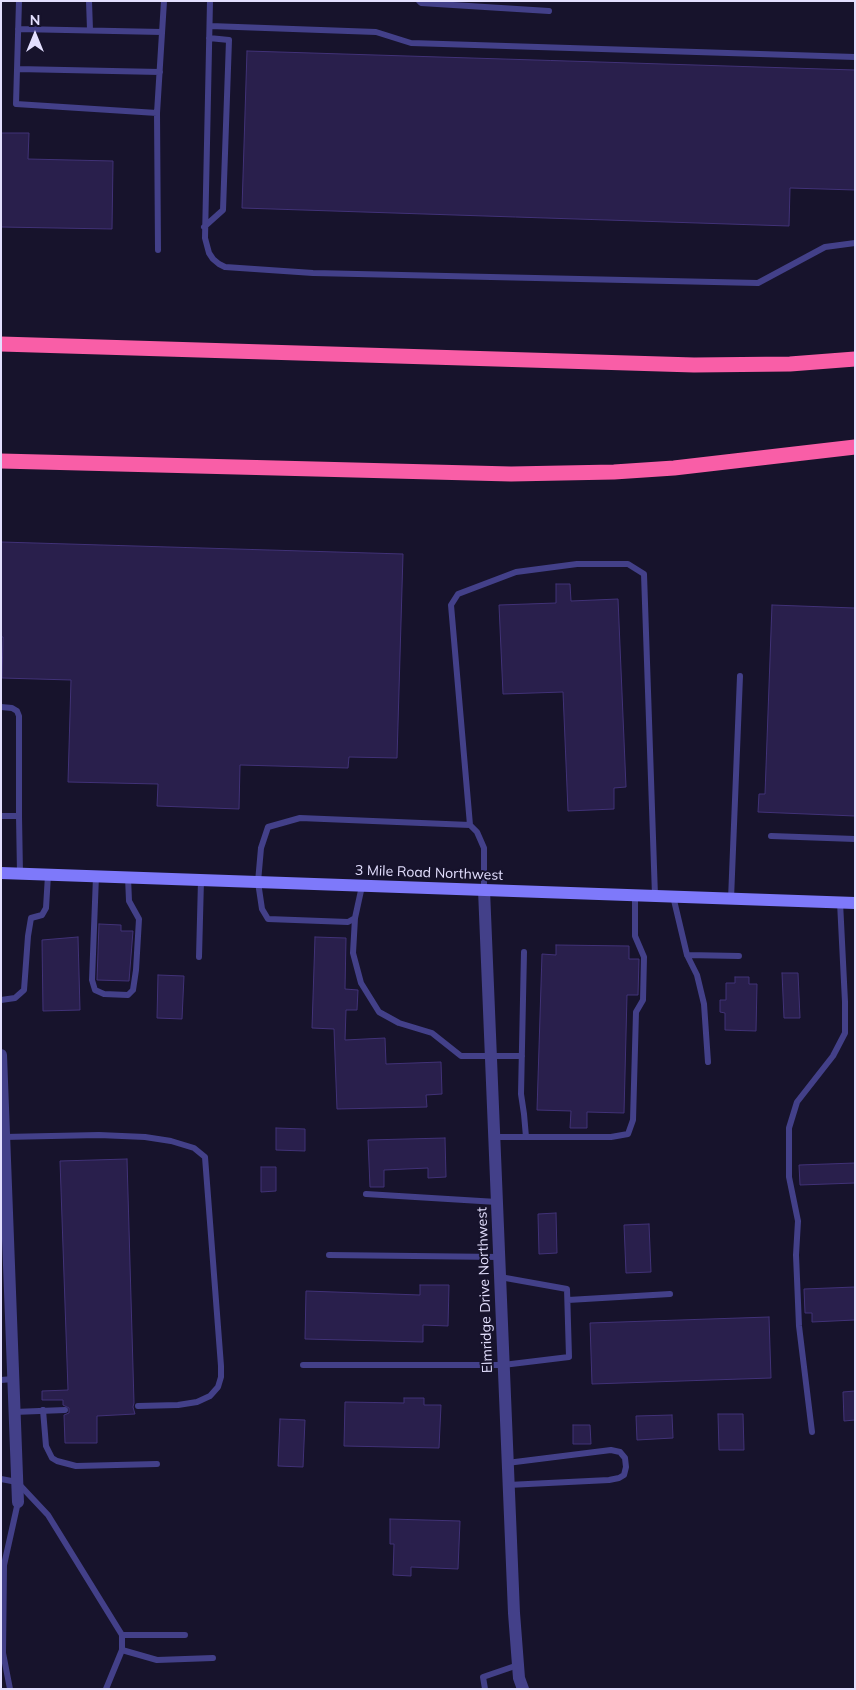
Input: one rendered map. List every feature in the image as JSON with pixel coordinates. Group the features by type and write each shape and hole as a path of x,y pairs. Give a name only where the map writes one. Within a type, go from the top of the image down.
{"highway":[{"path":"1,344 694,365 790,364 855,359"},
{"path":"1,461 520,474 614,472 674,468 855,447"}],"main road":[{"name":"3 Mile Road Northwest","path":"1,873 855,903"}],"street":[{"name":"Elmridge Drive Northwest","path":"484,890 514,1613 518,1666 523,1689"},
{"path":"1,1055 7,1380 14,1412 18,1502"}],"lane":[{"path":"19,1 16,104 157,113"},
{"path":"89,1 90,30"},
{"path":"158,250 157,113 164,1"},
{"path":"210,1 204,227 206,246 209,253 225,268 323,274 758,283 825,247 855,243"},
{"path":"419,1 421,3 549,11"},
{"path":"210,26 376,32 411,43 855,57"},
{"path":"18,29 162,32"},
{"path":"204,227 223,210 229,40 209,38"},
{"path":"17,69 160,72"},
{"path":"484,890 484,848 477,832 470,824 451,605 458,594 516,572 578,564 628,564 644,574 656,896"},
{"path":"731,899 740,676"},
{"path":"1,708 12,708 17,711 19,716 20,874"},
{"path":"1,816 19,816"},
{"path":"355,918 348,922 268,919 262,909 258,882 261,848 268,827 300,818 470,824"},
{"path":"771,836 855,839"},
{"path":"1,1000 15,998 24,990 31,918 42,915 46,908 48,875"},
{"path":"96,876 92,980 95,990 104,994 128,995 133,990 136,970 139,919 130,900 128,877"},
{"path":"199,957 200,880"},
{"path":"362,886 355,918 353,953 361,983 379,1012 399,1023 432,1033 461,1056 522,1056"},
{"path":"494,1137 611,1136 628,1134 633,1120 636,1012 643,1000 644,957 635,936 635,895"},
{"path":"673,896 686,955 697,975 704,1004 708,1062"},
{"path":"812,1432 799,1326 796,1255 798,1221 789,1177 789,1128 797,1102 833,1056 845,1034 840,902"},
{"path":"524,952 521,1094 526,1137"},
{"path":"686,955 739,956"},
{"path":"4,1137 99,1135 145,1137 171,1141 194,1148 205,1157 221,1377 218,1386 210,1396 197,1402 178,1405 138,1406"},
{"path":"366,1194 497,1202"},
{"path":"329,1255 499,1257"},
{"path":"303,1365 503,1365 569,1357 567,1289 500,1277"},
{"path":"568,1300 670,1294"},
{"path":"43,1410 46,1446 52,1458 58,1461 76,1466 156,1464"},
{"path":"14,1412 65,1410"},
{"path":"507,1462 611,1450 620,1452 625,1458 626,1467 624,1475 609,1480 508,1485"},
{"path":"1,1480 17,1482 48,1515 122,1634 122,1650 106,1689"},
{"path":"10,1689 2,1653 4,1565 18,1502"},
{"path":"122,1634 185,1635"},
{"path":"122,1650 157,1660 213,1658"},
{"path":"485,1689 483,1677 518,1666"}],"building":[{"path":"247,51 855,70 855,190 790,188 789,226 242,208"},
{"path":"1,133 29,133 28,159 113,161 112,229 1,227"},
{"path":"1,542 403,554 397,758 349,757 348,768 240,765 239,809 157,806 158,784 68,782 71,680 2,678"},
{"path":"556,584 570,584 571,601 618,599 626,787 614,788 614,809 568,811 563,692 503,694 499,605 556,603"},
{"path":"772,605 855,608 855,816 758,812 759,794 765,794"},
{"path":"99,924 121,925 121,931 133,931 129,981 97,980"},
{"path":"78,937 80,1010 43,1011 42,940"},
{"path":"315,937 346,938 345,989 358,990 357,1010 346,1010 345,1040 385,1038 386,1064 441,1062 442,1094 426,1095 427,1107 337,1109 334,1029 312,1028"},
{"path":"556,945 629,946 629,959 639,959 638,995 627,995 624,1113 587,1112 587,1128 570,1128 571,1111 537,1110 542,954 556,955"},
{"path":"782,973 798,973 800,1018 784,1018"},
{"path":"158,975 184,976 182,1019 157,1018"},
{"path":"735,977 749,977 749,984 757,984 756,1031 725,1030 725,1013 720,1012 720,1000 726,1000 726,983 735,983"},
{"path":"276,1128 305,1129 305,1151 276,1150"},
{"path":"445,1138 446,1177 428,1178 428,1168 384,1170 384,1187 370,1187 368,1140"},
{"path":"127,1159 133,1407 135,1414 97,1416 97,1443 65,1443 64,1415 69,1413 69,1408 63,1405 63,1400 42,1400 42,1391 68,1390 60,1161"},
{"path":"855,1163 855,1183 800,1185 799,1165"},
{"path":"261,1167 276,1167 276,1191 261,1192"},
{"path":"556,1213 557,1253 539,1254 538,1214"},
{"path":"649,1224 651,1272 626,1273 624,1225"},
{"path":"420,1285 449,1285 448,1326 423,1325 423,1342 305,1339 306,1291 420,1295"},
{"path":"855,1287 855,1320 812,1322 812,1313 805,1313 804,1289"},
{"path":"769,1317 771,1378 592,1384 590,1323"},
{"path":"855,1391 855,1420 844,1421 843,1392"},
{"path":"404,1398 424,1398 424,1405 441,1405 439,1448 344,1446 345,1402 404,1403"},
{"path":"718,1414 743,1414 744,1450 719,1450"},
{"path":"672,1415 673,1438 637,1440 636,1416"},
{"path":"280,1419 305,1420 303,1467 278,1466"},
{"path":"573,1425 590,1425 591,1444 573,1444"},
{"path":"390,1519 460,1521 458,1569 411,1567 411,1576 393,1575 394,1544 390,1544"}]}
